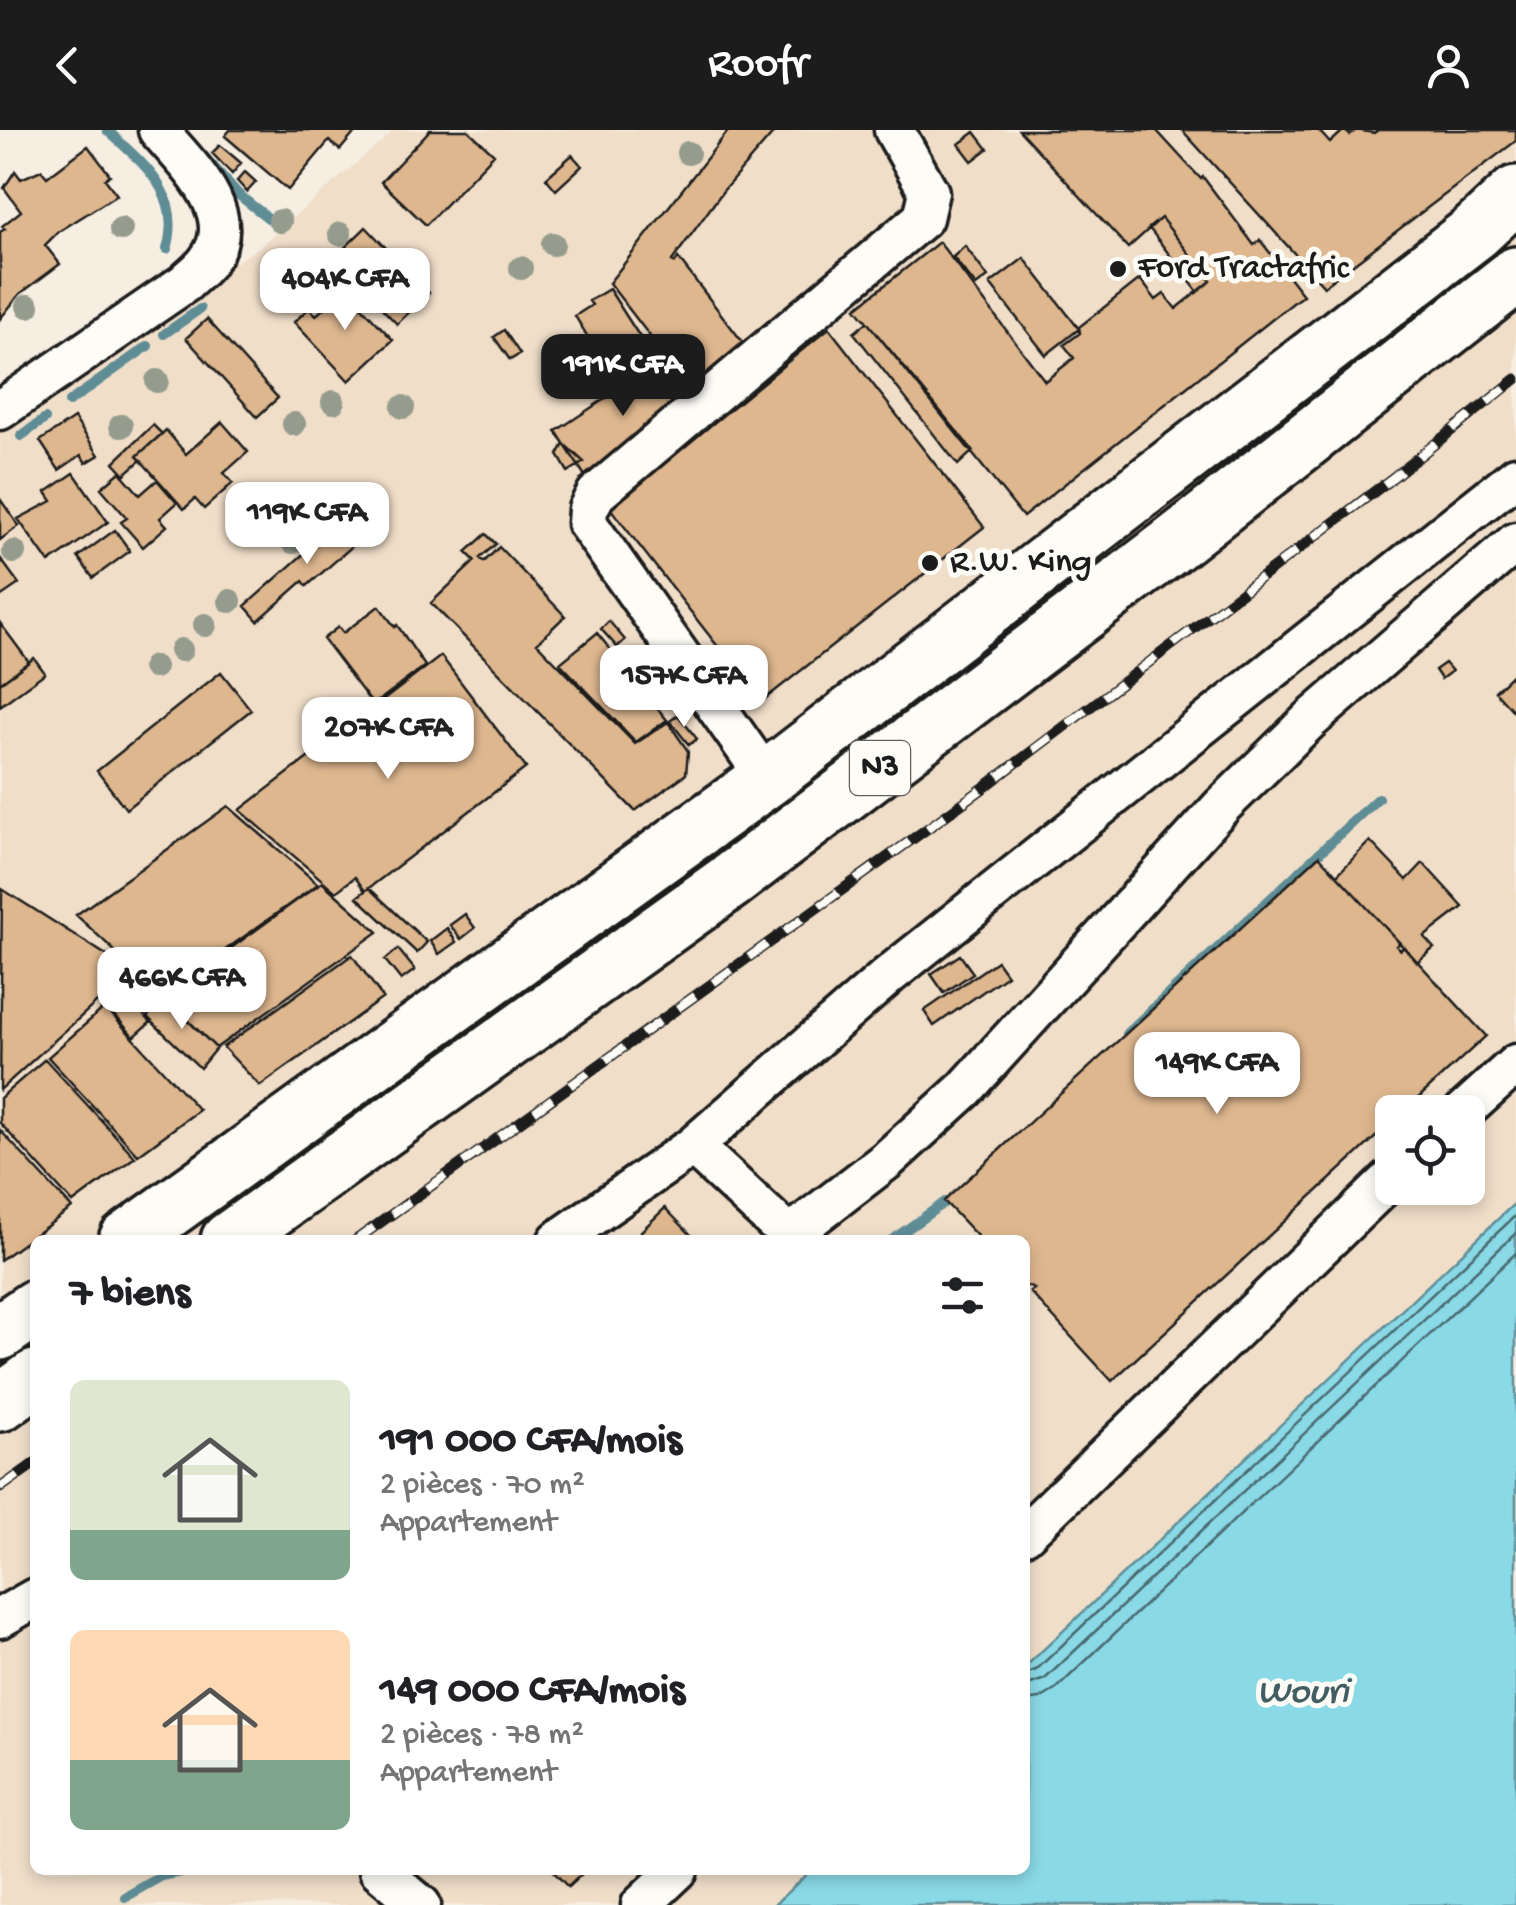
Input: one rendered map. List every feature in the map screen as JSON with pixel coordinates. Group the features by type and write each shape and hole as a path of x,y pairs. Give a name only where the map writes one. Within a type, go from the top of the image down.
{"highway":[{"name":"N3","path":"135,1235 766,779 1475,232 1516,194"},
{"name":"N3","path":"236,1235 730,882 1175,543 1516,275"},
{"path":"0,1332 30,1311"},
{"path":"0,1403 30,1382"}],"street":[{"path":"0,410 184,282 210,258 220,226 213,196 158,130"},
{"path":"766,779 587,523 588,510 596,494 923,218 929,192 894,130"},
{"path":"565,1235 693,1146 889,975 1516,476"},
{"path":"793,1235 887,1160 965,1089 1235,794 1310,720 1516,542"},
{"path":"1482,1095 1516,1064"},
{"path":"693,1146 786,1235"},
{"path":"1030,1529 1375,1194"},
{"path":"0,1618 30,1601"},
{"path":"384,1875 421,1905"},
{"path":"642,1905 673,1875"}],"shaded area":[{"path":"395,130 1516,130 1516,1202 1030,1662 1030,1235 30,1235 30,1875 806,1875 774,1905 0,1905 0,417 259,247"}],"water":[{"name":"Wouri","path":"1516,1202 1516,1905 774,1905 806,1875 1030,1875 1030,1662"}],"building":[{"path":"230,130 357,130 340,150 329,141 288,190 225,136"},
{"path":"430,130 468,130 494,154 426,225 381,182"},
{"path":"729,130 776,130 723,191 672,261 675,263 678,258 751,353 696,396 609,283"},
{"path":"1019,130 1156,130 1203,177 1254,245 1260,240 1303,295 1023,517 856,308 939,242 1045,381 1074,358 1064,345 1080,333 1079,327 1140,279 1156,300 1164,294 1176,309 1211,281 1161,218 1128,248"},
{"path":"1182,130 1318,130 1330,143 1344,130 1350,135 1356,130 1516,130 1516,141 1324,286"},
{"path":"975,132 988,149 972,161 959,144"},
{"path":"220,145 241,163 232,174 212,153"},
{"path":"88,146 110,175 105,179 117,195 58,232 45,245 60,264 20,294 0,319 0,232 21,211 4,188 15,171 21,179 41,170 47,177"},
{"path":"572,155 582,166 556,190 546,178"},
{"path":"245,172 256,182 247,192 237,181"},
{"path":"1161,218 1211,281 1198,292 1149,228"},
{"path":"366,227 429,293 397,324 334,258"},
{"path":"965,246 988,277 976,286 953,257"},
{"path":"1024,258 1079,329 1046,355 990,284"},
{"path":"344,288 393,340 349,381 294,322 309,308 316,315 325,308 321,302 332,292 337,296"},
{"path":"609,289 654,359 616,384 575,316 592,305 589,301"},
{"path":"207,319 278,398 257,417 186,338"},
{"path":"867,322 973,451 958,465 854,333"},
{"path":"829,328 984,527 761,702 610,508"},
{"path":"504,330 520,354 510,360 494,337"},
{"path":"659,363 691,408 585,476 556,431"},
{"path":"74,418 99,455 86,463 81,455 59,470 40,441"},
{"path":"222,422 248,452 224,473 233,483 204,509 195,499 184,509 137,456 166,430 186,454"},
{"path":"153,425 162,434 137,456 141,460 125,474 114,462"},
{"path":"564,444 584,462 568,472 558,455"},
{"path":"120,472 140,495 157,480 177,503 160,518 167,526 143,547 121,522 127,518 101,488"},
{"path":"74,473 108,522 49,563 18,519 52,501 46,492"},
{"path":"0,499 19,526 0,540"},
{"path":"346,516 364,536 307,586 303,581 258,621 245,606"},
{"path":"115,530 130,551 93,578 78,557"},
{"path":"486,534 496,544 480,558 484,562 499,547 565,616 537,643 635,744 668,722 688,751 686,774 635,811 431,603 475,561 466,552"},
{"path":"0,558 19,584 0,597"},
{"path":"379,606 425,666 373,705 323,639 338,627 343,633"},
{"path":"609,621 625,640 617,647 601,629"},
{"path":"0,623 29,662 0,683"},
{"path":"597,633 667,720 636,742 560,663"},
{"path":"441,656 526,768 365,891 355,877 336,892 240,810"},
{"path":"34,658 45,673 0,706 0,683"},
{"path":"1445,663 1452,671 1441,679 1435,670"},
{"path":"1516,671 1516,714 1495,691"},
{"path":"221,672 251,710 126,809 97,771"},
{"path":"678,715 697,739 689,745 670,721"},
{"path":"228,806 318,884 162,995 76,915"},
{"path":"1370,841 1407,880 1423,863 1463,907 1424,937 1434,948 1417,962 1337,875"},
{"path":"1319,856 1400,943 1396,946 1400,950 1404,947 1486,1036 1422,1095 1375,1095 1375,1138 1112,1381 1030,1292 1034,1289 1030,1287 1030,1235 976,1235 944,1201"},
{"path":"322,882 378,932 216,1048 164,997"},
{"path":"369,888 427,942 417,953 357,897"},
{"path":"2,889 136,974 112,995 108,992 0,1090"},
{"path":"465,914 475,928 461,939 450,925"},
{"path":"447,928 456,942 439,954 430,941"},
{"path":"398,949 415,970 401,980 385,960"},
{"path":"352,955 383,998 260,1086 223,1047"},
{"path":"960,955 973,973 944,993 931,974"},
{"path":"997,961 1007,975 934,1026 924,1011"},
{"path":"137,975 160,1001 144,1015 151,1022 134,1037 105,1004"},
{"path":"165,997 216,1048 200,1068 147,1017"},
{"path":"105,1007 199,1110 138,1155 48,1057"},
{"path":"45,1059 135,1157 73,1203 0,1123 0,1098"},
{"path":"0,1130 72,1208 0,1260"},
{"path":"665,1208 691,1235 637,1235"},
{"path":"557,1875 581,1875 568,1887"}],"waterway":[{"path":"107,130 146,168 165,196 171,229 167,249"},
{"path":"205,157 240,196 281,228"},
{"path":"164,334 200,309"},
{"path":"69,402 148,346"},
{"path":"21,436 45,419"},
{"path":"1127,1033 1378,798"},
{"path":"899,1235 945,1202"},
{"path":"125,1897 167,1875"}],"railway":[{"path":"363,1235 978,792 1391,479 1516,379"},
{"path":"0,1488 30,1467"}],"place":[{"name":"Ford Tractafric","path":"1118,269"},
{"name":"R.W. King","path":"930,563"}]}
